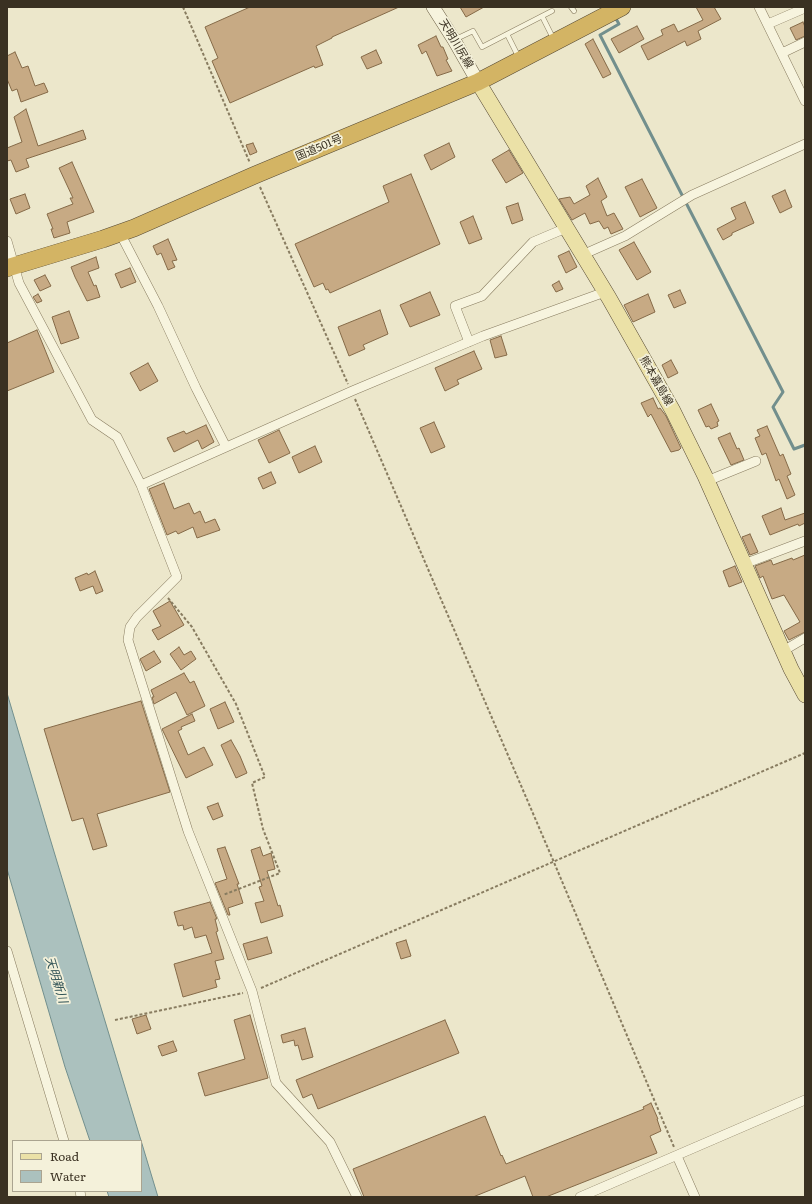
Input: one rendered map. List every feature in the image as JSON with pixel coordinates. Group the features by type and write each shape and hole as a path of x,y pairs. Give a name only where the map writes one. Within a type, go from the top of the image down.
{"highway":[{"name":"国道501号","path":"10,267 120,233 478,82 616,10"}],"main road":[{"name":"天明川尻線","path":"433,7 478,82"},
{"name":"熊本嘉島線","path":"478,82 605,292 673,411 707,481 783,651 805,695"}],"street":[{"path":"759,7 805,101"},
{"path":"768,24 805,8"},
{"path":"782,53 805,42"},
{"path":"582,255 625,236 692,195 805,144"},
{"path":"469,342 455,306 482,296 532,242 566,228"},
{"path":"120,233 158,306 196,388 226,447"},
{"path":"7,241 10,267 92,420 118,437 141,485 177,577 137,616 130,627 128,640 188,831 252,991 276,1083 330,1142 357,1197"},
{"path":"141,485 352,391 469,342 605,292"},
{"path":"707,481 756,461"},
{"path":"744,564 805,541"},
{"path":"783,651 805,638"},
{"path":"7,951 64,1140"},
{"path":"580,1197 805,1100"},
{"path":"677,1156 695,1197"}],"lane":[{"path":"454,40 473,31 482,47 552,11"},
{"path":"542,16 555,42"},
{"path":"507,34 520,60"}],"path":[{"path":"183,7 255,175 352,391 553,860 677,1156"},
{"path":"163,591 192,627 236,704 265,777 252,783 263,829 280,874 215,898"},
{"path":"115,1020 252,991 553,860 805,753"}],"water":[{"name":"天明新川","path":"7,693 141,1140 90,1140 65,1067 7,869"},
{"path":"142,1144 158,1197 109,1197 107,1192 142,1192"}],"building":[{"path":"250,7 399,7 332,37 316,46 323,65 315,68 314,66 230,103 212,61 218,58 205,27"},
{"path":"460,7 484,7 466,17"},
{"path":"696,7 714,7 721,19 698,31 701,39 687,46 685,41 648,60 641,46 663,35 661,30 674,24 678,32 703,20"},
{"path":"803,22 805,27 805,36 796,40 790,28"},
{"path":"637,26 644,39 619,53 611,39"},
{"path":"436,36 441,47 443,47 448,59 446,60 452,71 437,76 426,51 422,54 418,45"},
{"path":"593,39 611,74 603,78 585,44"},
{"path":"376,50 382,63 367,69 361,57"},
{"path":"15,52 22,68 28,66 35,86 44,83 48,92 21,102 17,89 12,91 7,79 7,56"},
{"path":"26,109 38,146 83,130 86,139 26,159 29,167 16,172 11,160 7,161 7,148 22,142 14,117"},
{"path":"253,143 257,152 250,155 246,145"},
{"path":"449,143 455,157 431,170 424,155"},
{"path":"509,150 523,173 506,183 492,160"},
{"path":"72,162 94,212 67,222 70,233 54,238 51,229 53,229 47,214 73,204 70,198 73,198 59,168"},
{"path":"411,174 440,244 330,293 328,289 326,290 323,283 314,287 295,244 389,202 383,186"},
{"path":"598,178 607,197 601,201 607,216 614,213 623,229 611,234 608,227 604,229 599,221 590,224 585,213 572,220 559,199 570,197 574,204 590,195 586,186"},
{"path":"642,179 657,208 640,217 625,187"},
{"path":"785,190 792,207 780,213 772,196"},
{"path":"25,194 30,208 16,214 10,199"},
{"path":"745,202 754,223 732,233 732,235 723,240 717,229 736,219 731,208"},
{"path":"518,203 523,220 512,224 506,207"},
{"path":"473,216 482,239 469,244 460,222"},
{"path":"168,239 177,260 172,261 175,267 168,270 161,253 157,255 153,246"},
{"path":"634,242 651,272 637,280 619,250"},
{"path":"569,251 577,267 566,273 558,256"},
{"path":"96,257 99,268 88,272 94,286 96,285 100,297 87,301 71,267"},
{"path":"130,268 136,282 121,288 115,274"},
{"path":"45,275 51,286 40,291 34,280"},
{"path":"559,281 563,289 556,292 552,285"},
{"path":"680,290 686,303 674,308 668,295"},
{"path":"430,292 440,315 410,327 400,305"},
{"path":"38,294 42,301 37,303 33,297"},
{"path":"648,294 655,312 633,322 624,305"},
{"path":"380,310 388,334 363,345 365,349 349,356 338,327"},
{"path":"69,311 79,338 61,344 52,317"},
{"path":"37,330 54,372 7,391 7,343"},
{"path":"501,336 507,355 495,358 490,340"},
{"path":"474,351 482,369 457,380 459,384 445,391 435,368"},
{"path":"671,360 678,373 668,378 662,365"},
{"path":"148,363 158,381 140,391 130,373"},
{"path":"653,398 658,409 660,408 666,416 681,448 679,450 671,452 651,414 648,417 641,403"},
{"path":"711,404 719,421 717,422 718,426 711,429 709,426 706,427 698,410"},
{"path":"434,422 445,447 431,453 420,428"},
{"path":"206,425 214,442 202,449 198,440 174,452 167,438 184,431 186,434"},
{"path":"767,426 780,456 783,454 791,474 787,476 795,495 787,499 779,479 776,481 766,453 762,455 755,438 760,436 757,430"},
{"path":"279,430 290,453 269,463 258,440"},
{"path":"730,433 744,460 731,465 718,438"},
{"path":"315,446 322,462 299,473 292,457"},
{"path":"271,472 276,483 263,489 258,478"},
{"path":"164,483 174,509 189,503 194,514 200,511 205,523 215,519 220,530 197,538 193,527 178,534 176,531 167,535 149,489"},
{"path":"781,508 785,520 805,513 805,523 799,526 798,524 770,535 762,516"},
{"path":"750,534 758,552 750,555 742,537"},
{"path":"805,555 805,632 789,640 784,631 800,622 784,595 772,599 763,576 760,578 755,566 771,560 773,565"},
{"path":"735,566 742,582 729,587 723,571"},
{"path":"95,571 103,591 96,594 93,586 80,591 75,578 87,573 88,575"},
{"path":"170,601 184,625 158,640 152,630 161,626 153,611"},
{"path":"179,647 184,655 191,651 196,659 181,670 170,654"},
{"path":"154,651 161,662 146,671 140,659"},
{"path":"184,673 190,683 194,681 205,706 187,715 176,692 154,704 152,697 154,697 151,690"},
{"path":"141,701 170,792 97,814 107,846 93,850 83,818 72,821 44,729"},
{"path":"225,702 234,722 218,729 210,709"},
{"path":"192,714 195,721 181,727 182,729 178,731 188,755 204,747 213,765 186,778 162,729"},
{"path":"231,740 247,773 236,778 221,745"},
{"path":"218,803 223,816 213,820 207,807"},
{"path":"225,847 239,884 237,884 243,903 228,908 230,915 228,915 215,883 227,879 217,849"},
{"path":"260,847 263,856 271,853 275,869 267,871 278,906 280,905 283,916 261,923 255,903 264,901 259,887 262,886 251,850"},
{"path":"210,902 217,919 215,919 218,931 216,932 224,959 215,961 220,979 215,980 217,987 183,997 174,964 212,953 206,935 195,938 192,927 184,930 183,925 178,926 174,912"},
{"path":"267,937 272,953 248,960 243,944"},
{"path":"406,940 411,956 401,959 396,943"},
{"path":"146,1015 151,1029 137,1034 132,1019"},
{"path":"250,1015 268,1078 205,1096 198,1073 245,1059 234,1020"},
{"path":"445,1020 459,1053 318,1109 312,1094 303,1098 296,1080"},
{"path":"305,1028 313,1057 302,1060 298,1045 295,1046 294,1040 283,1043 281,1035"},
{"path":"173,1041 177,1051 162,1056 158,1046"},
{"path":"651,1103 658,1119 661,1131 650,1136 657,1153 546,1197 533,1197 525,1176 473,1197 364,1197 353,1169 485,1116 501,1156 502,1155 506,1164 644,1109 643,1107"}],"waterway":[{"path":"615,17 619,24 600,35 783,392 773,407 794,449 805,445"}]}
